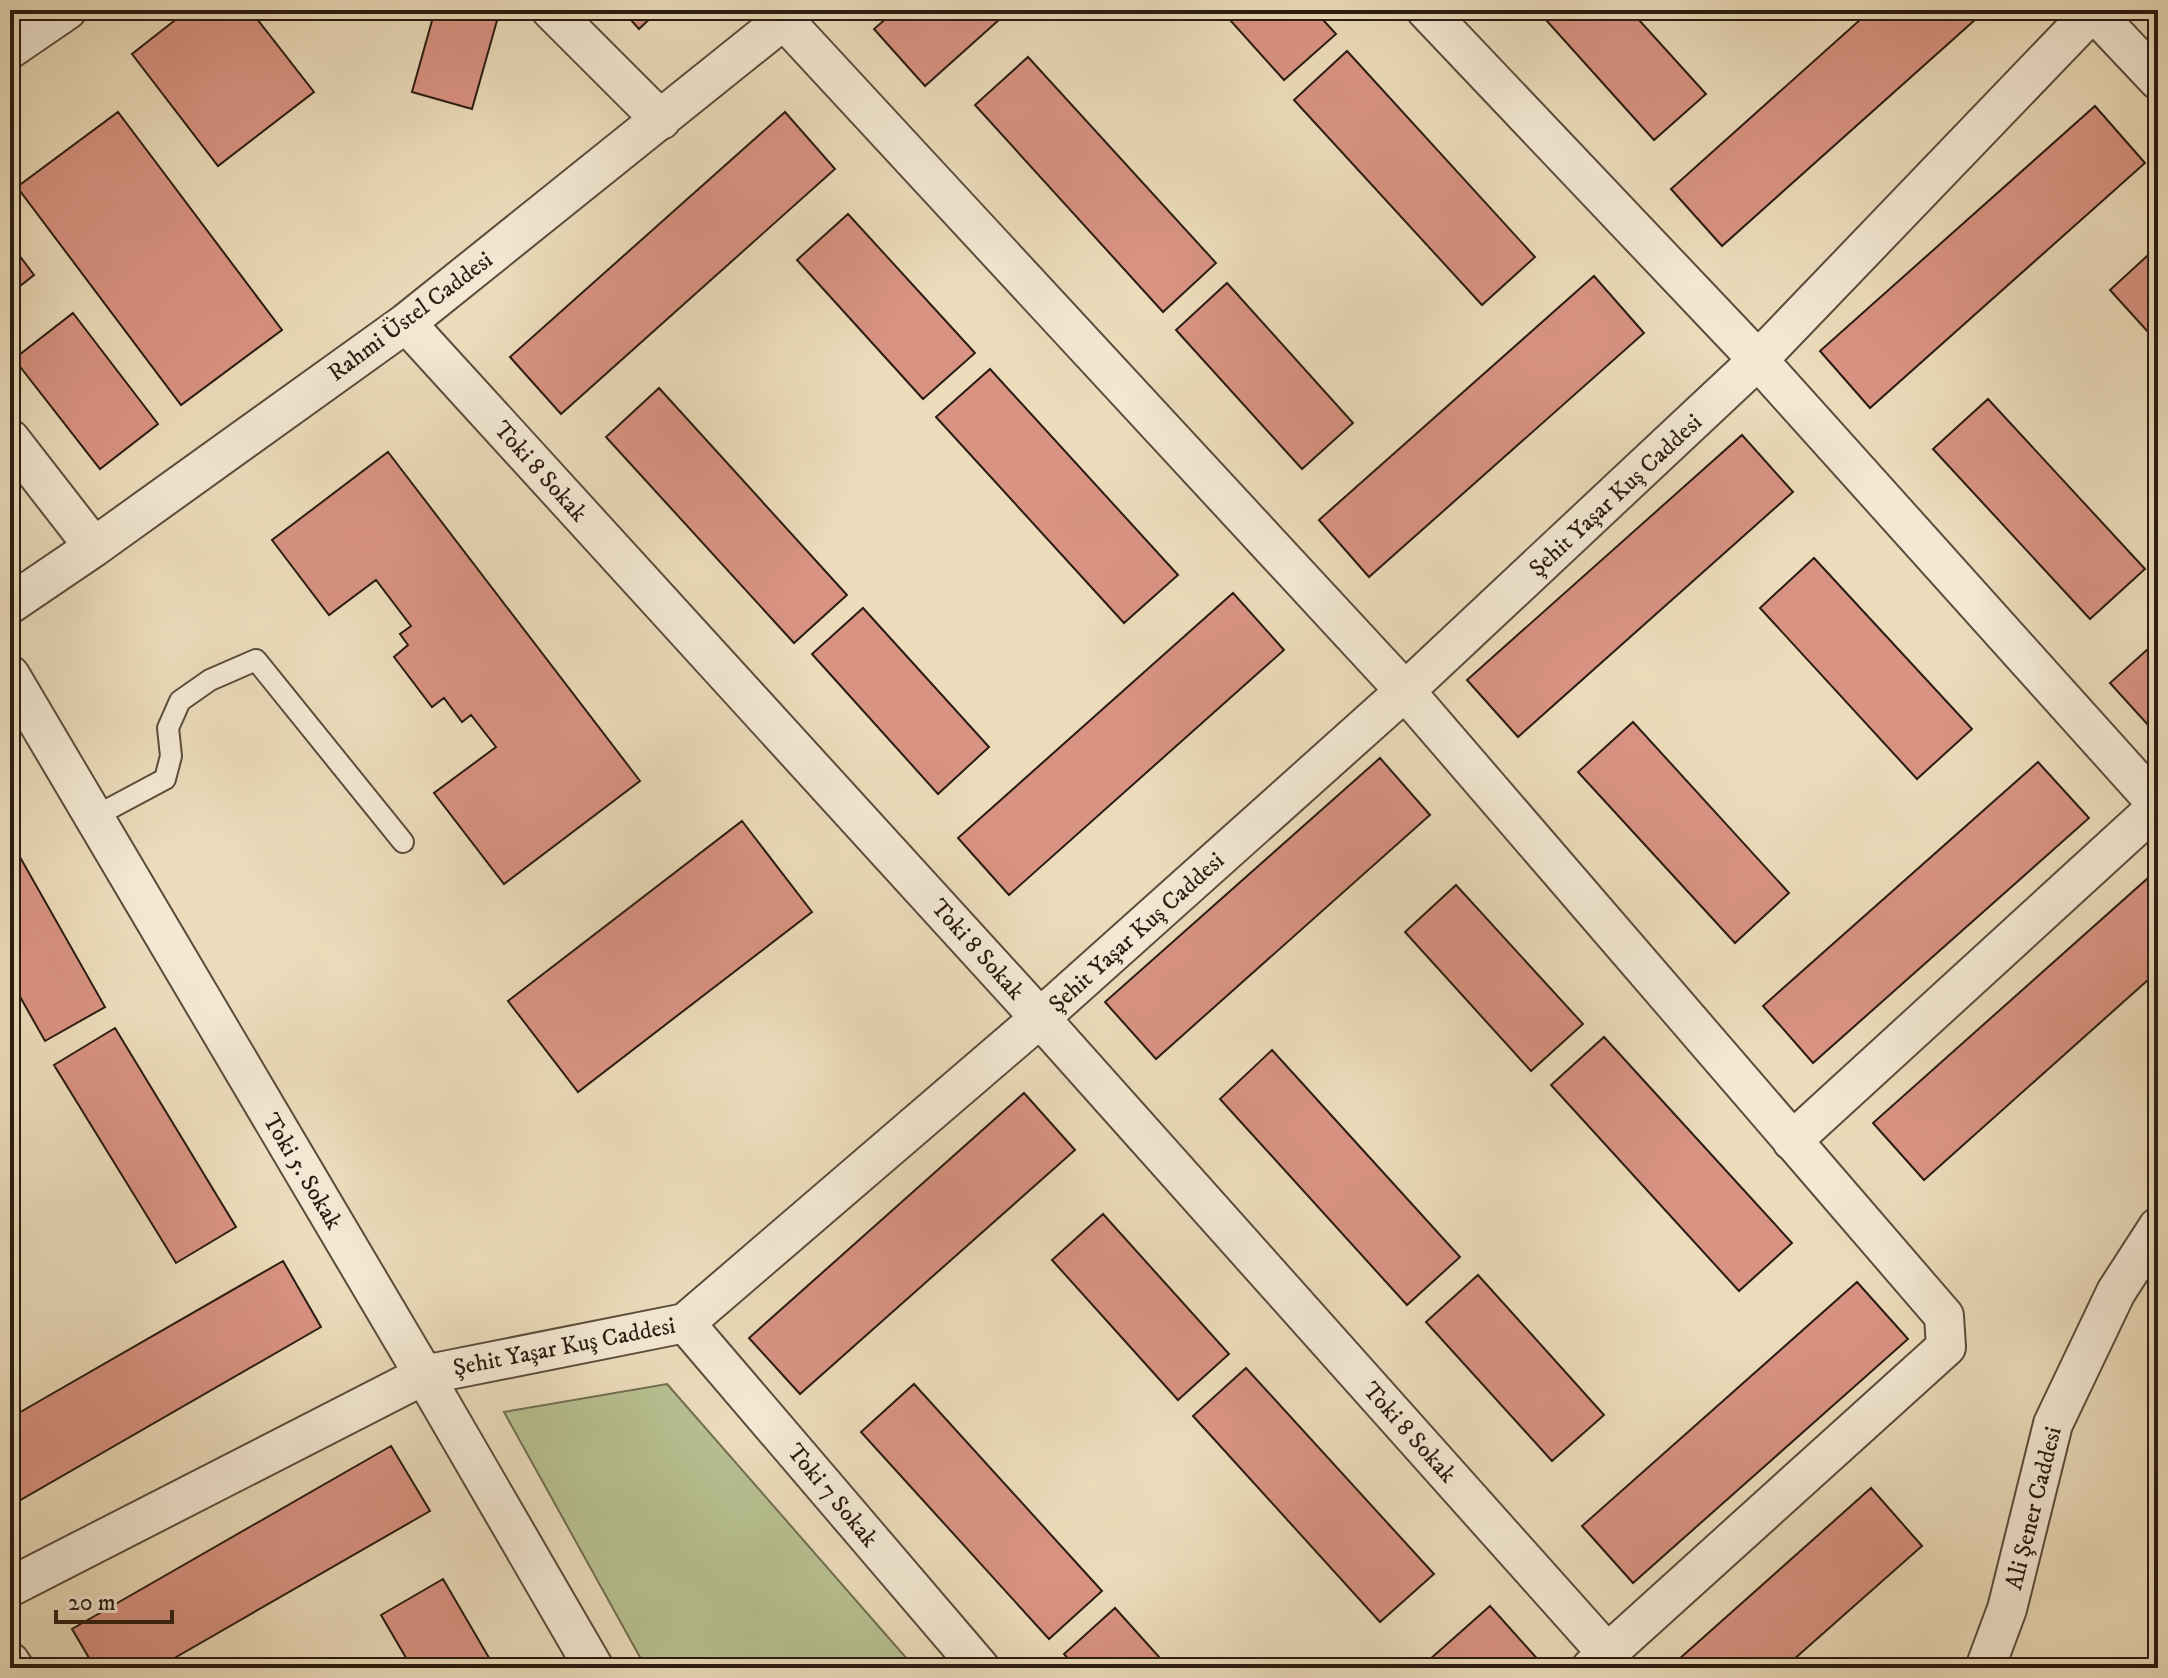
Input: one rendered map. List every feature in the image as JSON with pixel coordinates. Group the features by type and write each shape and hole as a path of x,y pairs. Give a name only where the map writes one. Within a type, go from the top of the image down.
{"street":[{"path":"10,49 67,10"},
{"path":"551,10 661,120"},
{"path":"1426,10 1758,360 2158,806 1792,1141"},
{"path":"2093,10 2158,80"},
{"name":"Şehit Yaşar Kuş Caddesi","path":"10,1587 424,1375 685,1323 1040,1018 1405,691 1758,360 2093,10"},
{"path":"790,15 1405,691 1944,1316 1946,1347 1599,1661"},
{"name":"Rahmi Üstel Caddesi","path":"10,604 406,323 790,15"},
{"name":"Toki 8 Sokak","path":"406,323 1040,1018 1599,1661"},
{"path":"10,439 94,547"},
{"name":"Toki 5. Sokak","path":"10,675 594,1668"},
{"name":"Ali Şener Caddesi","path":"1985,1668 2007,1609 2053,1424 2116,1292 2158,1227"},
{"name":"Toki 7 Sokak","path":"685,1323 980,1668"},
{"path":"10,1662 14,1668"}],"lane":[{"path":"92,818 165,779 171,756 168,728 180,701 210,680 256,660 403,842"}],"green space":[{"path":"667,1384 915,1668 646,1668 504,1412"}],"building":[{"path":"188,10 250,10 314,92 218,166 132,54"},
{"path":"435,10 474,10 498,17 472,109 412,92"},
{"path":"622,10 659,10 639,29"},
{"path":"896,10 1010,10 925,86 874,29"},
{"path":"1221,10 1314,10 1336,34 1284,80"},
{"path":"1537,10 1630,10 1706,94 1654,140"},
{"path":"1871,10 1986,10 1722,246 1671,189"},
{"path":"1347,51 1535,257 1482,305 1294,100"},
{"path":"1028,57 1216,263 1163,312 975,105"},
{"path":"2095,106 2145,163 1870,408 1820,351"},
{"path":"118,112 282,330 181,405 17,187"},
{"path":"785,112 835,169 561,414 510,357"},
{"path":"848,214 975,353 923,399 797,260"},
{"path":"10,243 34,275 10,294"},
{"path":"2158,246 2158,343 2110,290"},
{"path":"1594,276 1644,333 1369,577 1319,520"},
{"path":"1227,283 1353,423 1302,469 1176,330"},
{"path":"73,313 158,424 100,469 14,359"},
{"path":"990,369 1178,575 1124,623 936,417"},
{"path":"659,388 847,595 794,643 606,437"},
{"path":"1988,399 2145,569 2090,619 1933,449"},
{"path":"1742,435 1793,492 1518,737 1467,680"},
{"path":"388,452 640,781 504,884 434,793 496,747 471,715 462,722 444,698 432,707 394,657 408,645 400,634 411,626 376,580 329,615 272,540"},
{"path":"1814,558 1972,729 1917,779 1760,608"},
{"path":"1233,593 1284,650 1009,895 958,838"},
{"path":"863,608 989,747 938,794 812,654"},
{"path":"2158,640 2158,736 2110,683"},
{"path":"1633,722 1789,893 1735,943 1578,772"},
{"path":"1380,758 1430,815 1156,1059 1105,1002"},
{"path":"2038,762 2089,818 1813,1063 1763,1006"},
{"path":"742,821 812,912 578,1092 508,1001"},
{"path":"12,843 105,1007 45,1041 10,979"},
{"path":"2148,878 2158,889 2158,971 1924,1180 1873,1123"},
{"path":"1456,885 1583,1024 1531,1071 1405,932"},
{"path":"115,1028 236,1227 176,1263 54,1065"},
{"path":"1604,1037 1792,1243 1739,1291 1551,1085"},
{"path":"1272,1050 1460,1257 1407,1305 1220,1099"},
{"path":"1024,1093 1075,1150 800,1394 749,1338"},
{"path":"1103,1214 1229,1354 1178,1400 1052,1260"},
{"path":"283,1261 321,1327 10,1506 10,1418"},
{"path":"1478,1275 1604,1415 1552,1461 1426,1322"},
{"path":"1857,1282 1908,1339 1633,1583 1582,1526"},
{"path":"1246,1368 1434,1574 1380,1622 1193,1416"},
{"path":"914,1384 1102,1591 1049,1639 861,1432"},
{"path":"391,1446 430,1511 157,1668 95,1668 72,1629"},
{"path":"1871,1488 1922,1546 1784,1668 1669,1668"},
{"path":"443,1579 495,1668 412,1668 381,1615"},
{"path":"1490,1606 1541,1663 1535,1668 1420,1668"},
{"path":"1115,1608 1169,1668 1076,1668 1064,1654"}]}
